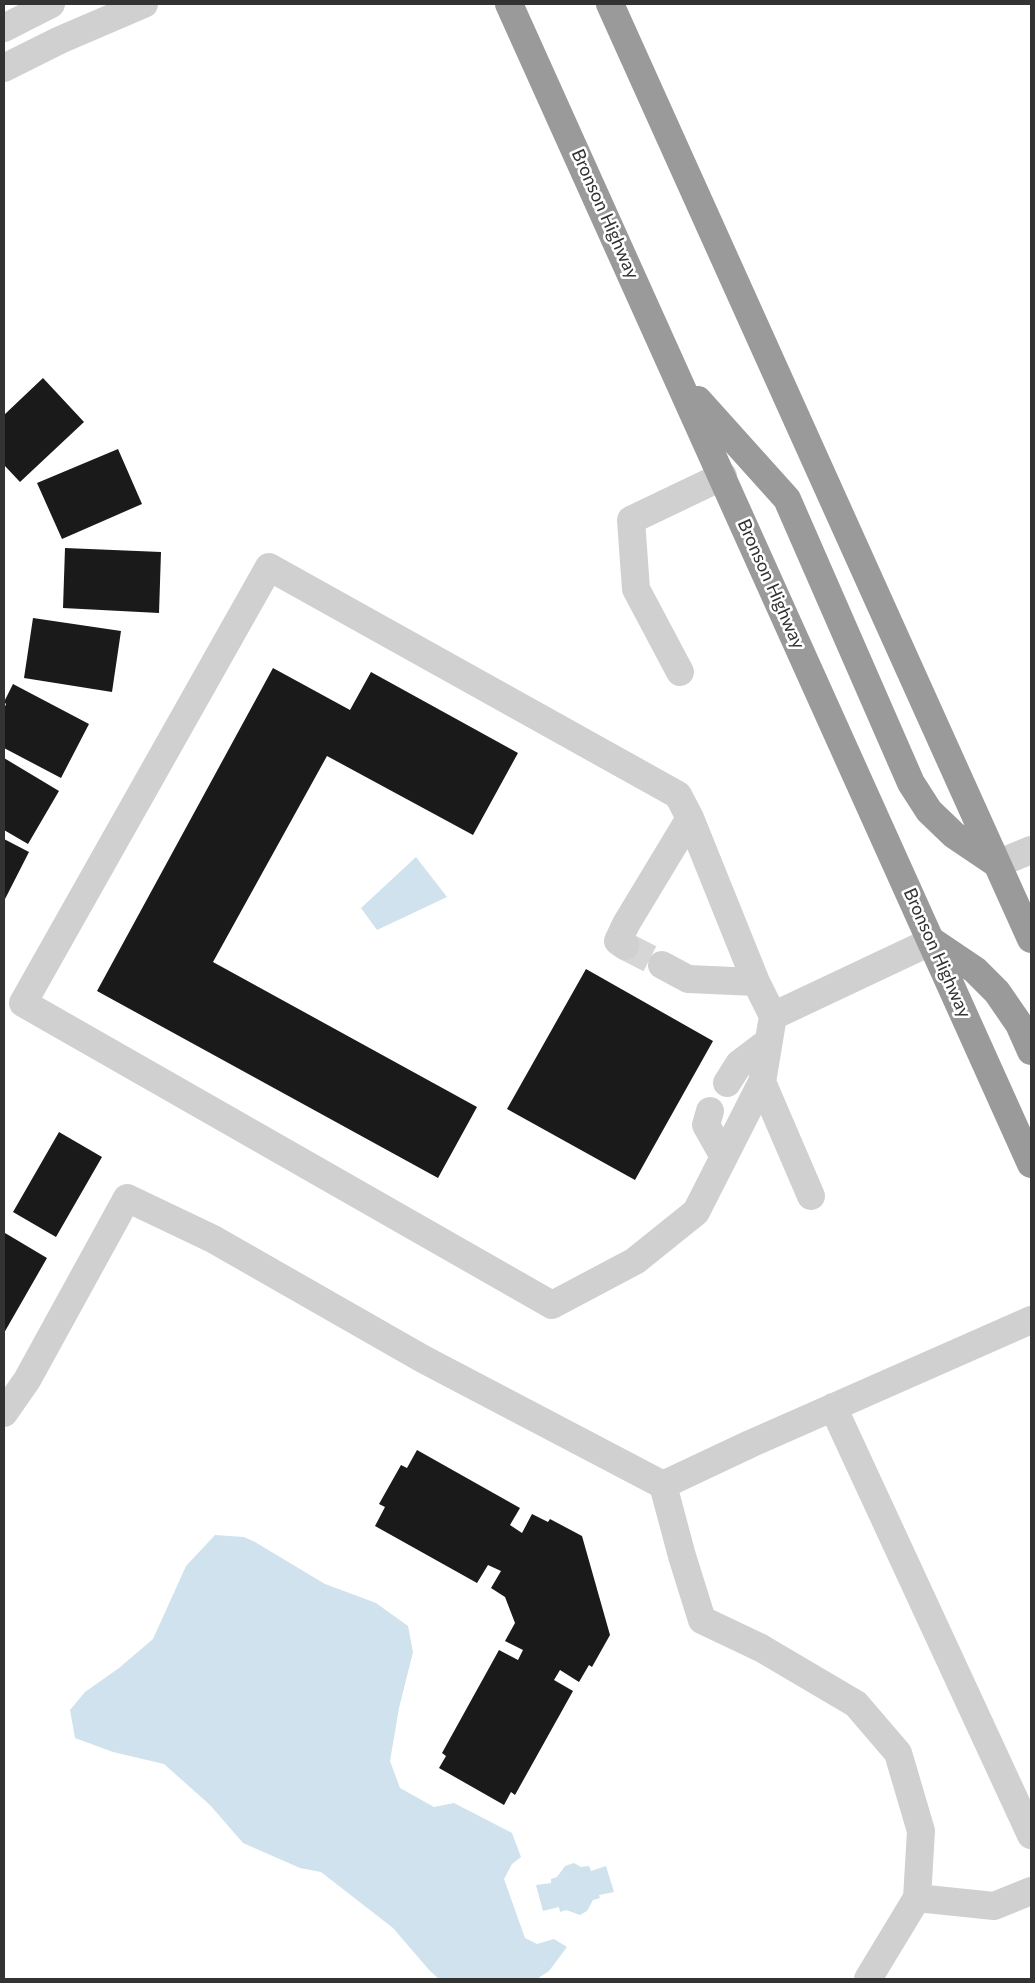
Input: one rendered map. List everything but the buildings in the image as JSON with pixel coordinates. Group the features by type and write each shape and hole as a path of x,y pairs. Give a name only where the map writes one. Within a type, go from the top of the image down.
{"highway":[{"name":"Bronson Highway","path":"509,4 1031,1164"},
{"path":"610,4 1031,940"},
{"path":"680,381 786,499 911,783 930,811 954,835 997,864"},
{"path":"932,941 975,970 997,992 1020,1024 1031,1051"}],"street":[{"path":"4,28 52,4"},
{"path":"4,35 10,65 60,40 144,4"},
{"path":"680,672 636,589 631,520 723,476"},
{"path":"269,567 678,795 690,818 756,982 771,1029 762,1082 696,1212 635,1262 552,1305 23,1003 269,567"},
{"path":"625,946 618,941 626,924 690,818"},
{"path":"997,864 1031,850"},
{"path":"727,1083 739,1064 771,1029 932,941"},
{"path":"662,965 688,979 756,982"},
{"path":"762,1082 811,1196"},
{"path":"710,1111 706,1126 724,1156"},
{"path":"4,1413 27,1380 127,1198 213,1239 423,1359 663,1485 702,1620 761,1648 856,1704 898,1753 921,1831 917,1898 868,1979"},
{"path":"663,1485 833,1407 1031,1320"},
{"path":"833,1407 1031,1835"},
{"path":"917,1898 994,1906 1031,1891"}],"water":[{"path":"416,857 447,897 377,930 361,908"},
{"path":"215,1535 244,1537 255,1542 325,1584 376,1603 408,1626 413,1652 399,1708 390,1761 400,1788 434,1807 454,1803 512,1833 521,1857 512,1864 504,1879 525,1938 537,1944 554,1939 567,1947 549,1971 537,1979 439,1979 393,1928 321,1872 300,1868 243,1843 210,1805 164,1764 113,1752 75,1738 70,1710 85,1692 119,1668 153,1639 186,1566"},
{"path":"574,1863 581,1867 589,1866 591,1871 606,1866 614,1892 599,1895 600,1898 593,1900 587,1911 580,1915 566,1910 560,1912 559,1907 543,1911 536,1885 551,1883 551,1879 557,1877 565,1866"}],"tunnel":[{"path":"625,946 662,965"}]}
